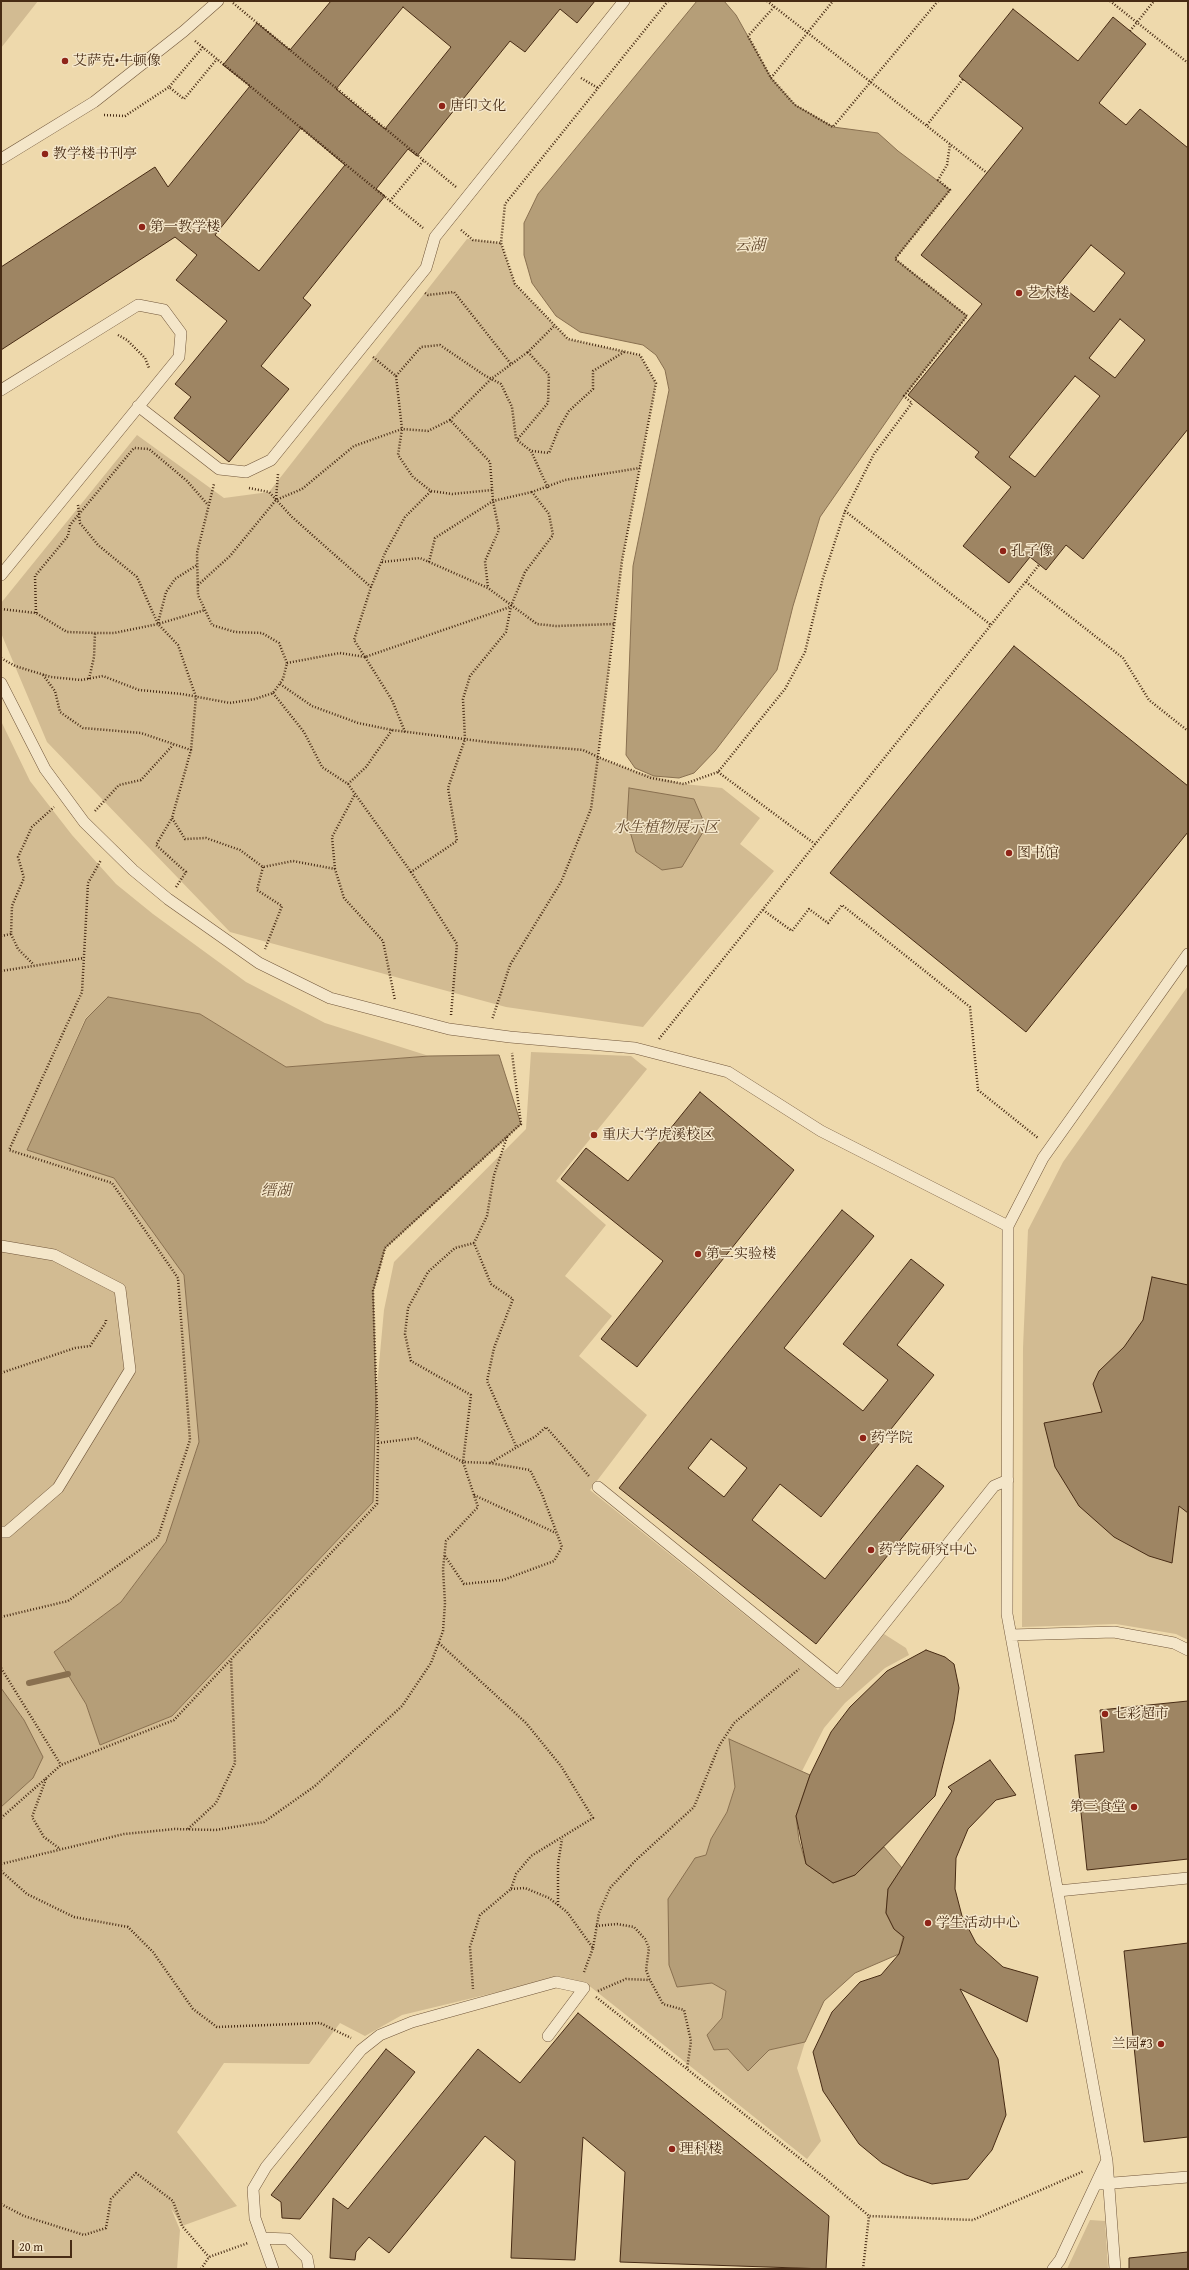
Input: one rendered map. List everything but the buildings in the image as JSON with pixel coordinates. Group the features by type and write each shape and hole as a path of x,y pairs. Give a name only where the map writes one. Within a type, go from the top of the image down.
{"lane":[{"path":"1,159 94,102 184,31 218,1"},
{"path":"138,406 218,469 246,472 271,460 426,268 435,237 624,1"},
{"path":"1,390 138,305 164,310 181,333 179,357 1,575"},
{"path":"1,684 45,769 84,822 133,870 168,898 260,963 330,998 450,1029 510,1037 634,1048 728,1072 821,1131 1008,1226"},
{"path":"1116,2269 1107,2161 1008,1614 1008,1226 1050,1148 1188,954"},
{"path":"1,1246 54,1255 120,1289 130,1370 58,1488 7,1532 1,1532"},
{"path":"598,1487 838,1682 994,1486 1008,1480"},
{"path":"1011,1635 1114,1632 1174,1643 1188,1650"},
{"path":"1058,1891 1188,1878"},
{"path":"273,2269 255,2218 253,2189 266,2167 366,2045 380,2035 412,2022 556,1982 584,1988 548,2036"},
{"path":"1053,2269 1060,2260 1107,2161"},
{"path":"1096,2184 1188,2178"},
{"path":"262,2238 288,2239 307,2258 309,2269"}],"path":[{"path":"230,1 467,197"},
{"path":"488,1034 510,965 561,882 591,809 622,561 656,383 640,355 568,339 515,284 501,242 505,204 668,1"},
{"path":"767,1 927,125 986,173"},
{"path":"771,78 833,1"},
{"path":"774,6 748,36 771,78 795,105 833,127 938,1"},
{"path":"1110,1 1188,63"},
{"path":"1130,31 1154,1"},
{"path":"184,31 435,237"},
{"path":"101,115 125,116 169,87 203,47"},
{"path":"169,87 184,99 217,59"},
{"path":"927,125 963,79"},
{"path":"280,684 312,706 358,723 392,730 464,739 583,750 651,778 684,784 718,772 784,688 805,652 823,578 846,511 874,454 912,403 904,396 967,316 895,259 950,190 938,180 947,165 950,144"},
{"path":"390,201 423,160"},
{"path":"449,219 473,240 501,242"},
{"path":"414,283 428,295 454,292 511,364"},
{"path":"198,585 230,556 276,500 302,489 354,446 402,429 428,431 450,420 491,379 528,352 555,325"},
{"path":"104,327 127,340 145,358 155,386"},
{"path":"396,376 421,347 440,345 501,384 512,406 517,440 531,451 548,488"},
{"path":"362,348 396,376 402,429 398,455 412,477 431,491 452,494 492,490"},
{"path":"531,451 549,453 559,428 569,410 593,389 593,371 625,351"},
{"path":"517,440 548,402 550,374 528,352"},
{"path":"450,420 490,462 493,501 499,530 485,561 488,588"},
{"path":"36,613 35,576 68,536 70,525 79,513 134,448 149,449 187,481 208,506"},
{"path":"429,562 435,538 493,501 548,488 565,480 640,468"},
{"path":"75,484 80,523 98,545 137,577 158,624 178,645 196,697 191,750 172,818 156,845 186,872 168,898"},
{"path":"248,488 269,492 371,587"},
{"path":"1,658 15,666 43,675 81,680 103,676 139,690 230,703 254,699 273,693 283,679 287,662 279,644 262,633 235,632 212,625 198,595 197,554 212,490"},
{"path":"405,732 392,700 354,640 371,587 405,517 431,491"},
{"path":"411,872 457,841 448,788 464,739 463,699 470,676 506,632 511,606 525,572 553,535 549,514 532,492"},
{"path":"846,511 991,625"},
{"path":"382,562 420,558 488,588 536,624 556,626 614,624"},
{"path":"158,624 166,592 175,579 197,565"},
{"path":"649,1052 1039,565"},
{"path":"1026,582 1123,658 1149,700 1188,731"},
{"path":"287,662 340,653 365,657 511,606"},
{"path":"1,610 9,609 36,613 67,632 95,633 114,632 158,624 205,610"},
{"path":"89,679 94,657 95,633"},
{"path":"43,675 55,691 60,712 83,728 141,733 191,750"},
{"path":"273,693 304,732 322,767 348,784 411,872 457,944 450,1029"},
{"path":"348,784 366,767 392,730"},
{"path":"84,822 119,785 141,780 173,745"},
{"path":"718,772 815,844"},
{"path":"355,794 332,837 335,869 344,898 383,941 399,1016"},
{"path":"35,966 18,949 11,934 12,906 24,878 18,858 32,827 65,797"},
{"path":"172,818 185,839 206,838 240,850 263,867 293,861 335,869"},
{"path":"88,883 109,847"},
{"path":"260,963 282,906 257,890 263,867"},
{"path":"763,910 792,931 809,908 828,923 842,905 970,1007 978,1090 1050,1148"},
{"path":"1,936 11,934"},
{"path":"1,971 84,958"},
{"path":"1,1818 61,1765 174,1720 377,1504 378,1443 374,1291 385,1248 521,1124 510,1037"},
{"path":"507,1136 494,1175 487,1216 474,1243 491,1284 513,1299 494,1348 487,1381 516,1446"},
{"path":"1,1864 124,1834 188,1829 216,1830 264,1822 315,1786 402,1706 431,1663 443,1631 446,1603 444,1556 446,1540 478,1507 463,1462 471,1395 411,1361 405,1334 408,1308 428,1272 455,1248 474,1243"},
{"path":"1,1373 75,1348 90,1346 106,1322 106,1314"},
{"path":"490,1463 516,1446 536,1436 546,1427 598,1487"},
{"path":"378,1443 417,1438 463,1462 490,1463 530,1470 562,1547 554,1561 503,1580 464,1584 444,1556"},
{"path":"473,1494 557,1533"},
{"path":"439,1643 526,1723 561,1766 593,1818 562,1839 531,1856 516,1874 511,1889 480,1915 470,1947 474,2005"},
{"path":"188,1829 216,1803 235,1763 231,1660"},
{"path":"578,1986 592,1948 598,1913 610,1888 636,1860 694,1806 719,1746 734,1723 811,1660"},
{"path":"1,1668 61,1765"},
{"path":"47,1777 32,1817 44,1837 60,1849"},
{"path":"558,1905 558,1864 562,1839"},
{"path":"1,1871 27,1894 74,1917 128,1927 153,1952 193,2009 217,2027 320,2023 366,2045"},
{"path":"511,1889 525,1888 549,1898 567,1912 592,1948"},
{"path":"596,1926 617,1924 634,1927 645,1939 649,1948 646,1970 663,2004 684,2010 691,2041 687,2069"},
{"path":"650,1980 626,1979 592,1993 826,2179 869,2216 973,2220 1107,2161"},
{"path":"1,2204 24,2216 84,2235 106,2228 111,2199 136,2173 173,2201 182,2226 209,2257"},
{"path":"863,2269 869,2216"},
{"path":"202,2269 209,2257 262,2238"}],"shaded area":[{"path":"1,1 38,1 1,48"},
{"path":"467,239 501,243 515,284 568,339 640,355 656,383 622,561 598,757 634,771 684,784 722,788 760,818 740,844 774,871 643,1027 506,1007 230,932 47,742 1,633 1,603 137,435 224,498 269,492"},
{"path":"1,721 30,781 72,835 116,884 153,914 246,982 325,1023 429,1056 286,1067 200,1014 109,997 85,1019 27,1150 114,1178 184,1275 199,1442 166,1542 121,1602 54,1652 86,1704 100,1745 172,1716 373,1502 376,1397 384,1310 394,1262 526,1129 531,1052 631,1056 647,1069 556,1181 606,1225 565,1276 612,1316 579,1356 647,1415 590,1490 838,1690 884,1634 906,1648 909,1655 885,1668 845,1703 824,1728 802,1771 729,1740 735,1787 727,1812 711,1839 706,1855 712,1983 726,1991 722,2018 707,2035 728,2049 748,2071 769,2050 805,2042 797,2068 821,2141 807,2159 587,1984 556,1978 402,2015 365,2036 340,2023 309,2064 224,2063 177,2132 237,2206 182,2226 171,2208 180,2230 177,2269 1,2269 1,1807 33,1778 24,1720 1,1688"},
{"path":"1188,986 1188,1640 1176,1634 1116,1624 1022,1627 1023,1348 1028,1230 1063,1162"},
{"path":"1090,2220 1105,2221 1108,2269 1067,2269"}],"water":[{"name":"云湖","path":"697,1 724,1 736,15 771,78 795,105 833,127 878,133 898,151 950,190 895,259 967,316 904,396 820,517 793,606 777,670 715,751 694,773 679,778 654,776 635,768 626,755 633,566 669,390 665,370 656,355 643,345 580,332 556,316 532,283 524,255 524,223 538,194"},
{"name":"水生植物展示区","path":"629,788 694,799 706,827 682,867 662,870 636,852 627,821"},
{"name":"缙湖","path":"108,997 200,1014 286,1067 429,1056 499,1055 521,1124 385,1248 373,1291 376,1397 373,1502 172,1716 100,1745 86,1704 54,1652 121,1602 166,1542 199,1442 184,1275 114,1178 27,1150 86,1019"},
{"path":"1,1688 24,1720 43,1757 33,1778 1,1807"},
{"path":"729,1739 810,1775 796,1816 799,1840 806,1864 833,1883 855,1875 884,1847 902,1868 888,1889 886,1913 894,1929 903,1937 899,1954 855,1973 824,2001 805,2042 769,2050 748,2071 728,2049 714,2050 707,2035 722,2018 726,1991 712,1983 677,1987 669,1965 668,1899 695,1858 706,1855 711,1839 727,1812 735,1787"}],"waterway":[{"path":"29,1683 68,1674"}],"place":[{"name":"艾萨克•牛顿像","path":"65,61"},
{"name":"唐印文化","path":"442,106"},
{"name":"教学楼书刊亭","path":"45,154"},
{"name":"第一教学楼","path":"142,227"},
{"name":"艺术楼","path":"1019,293"},
{"name":"孔子像","path":"1003,551"},
{"name":"图书馆","path":"1009,853"},
{"name":"重庆大学虎溪校区","path":"594,1135"},
{"name":"第二实验楼","path":"698,1254"},
{"name":"药学院","path":"863,1438"},
{"name":"药学院研究中心","path":"871,1550"},
{"name":"七彩超市","path":"1105,1714"},
{"name":"第三食堂","path":"1134,1807"},
{"name":"学生活动中心","path":"928,1923"},
{"name":"兰园#3","path":"1161,2044"},
{"name":"理科楼","path":"672,2149"}]}
